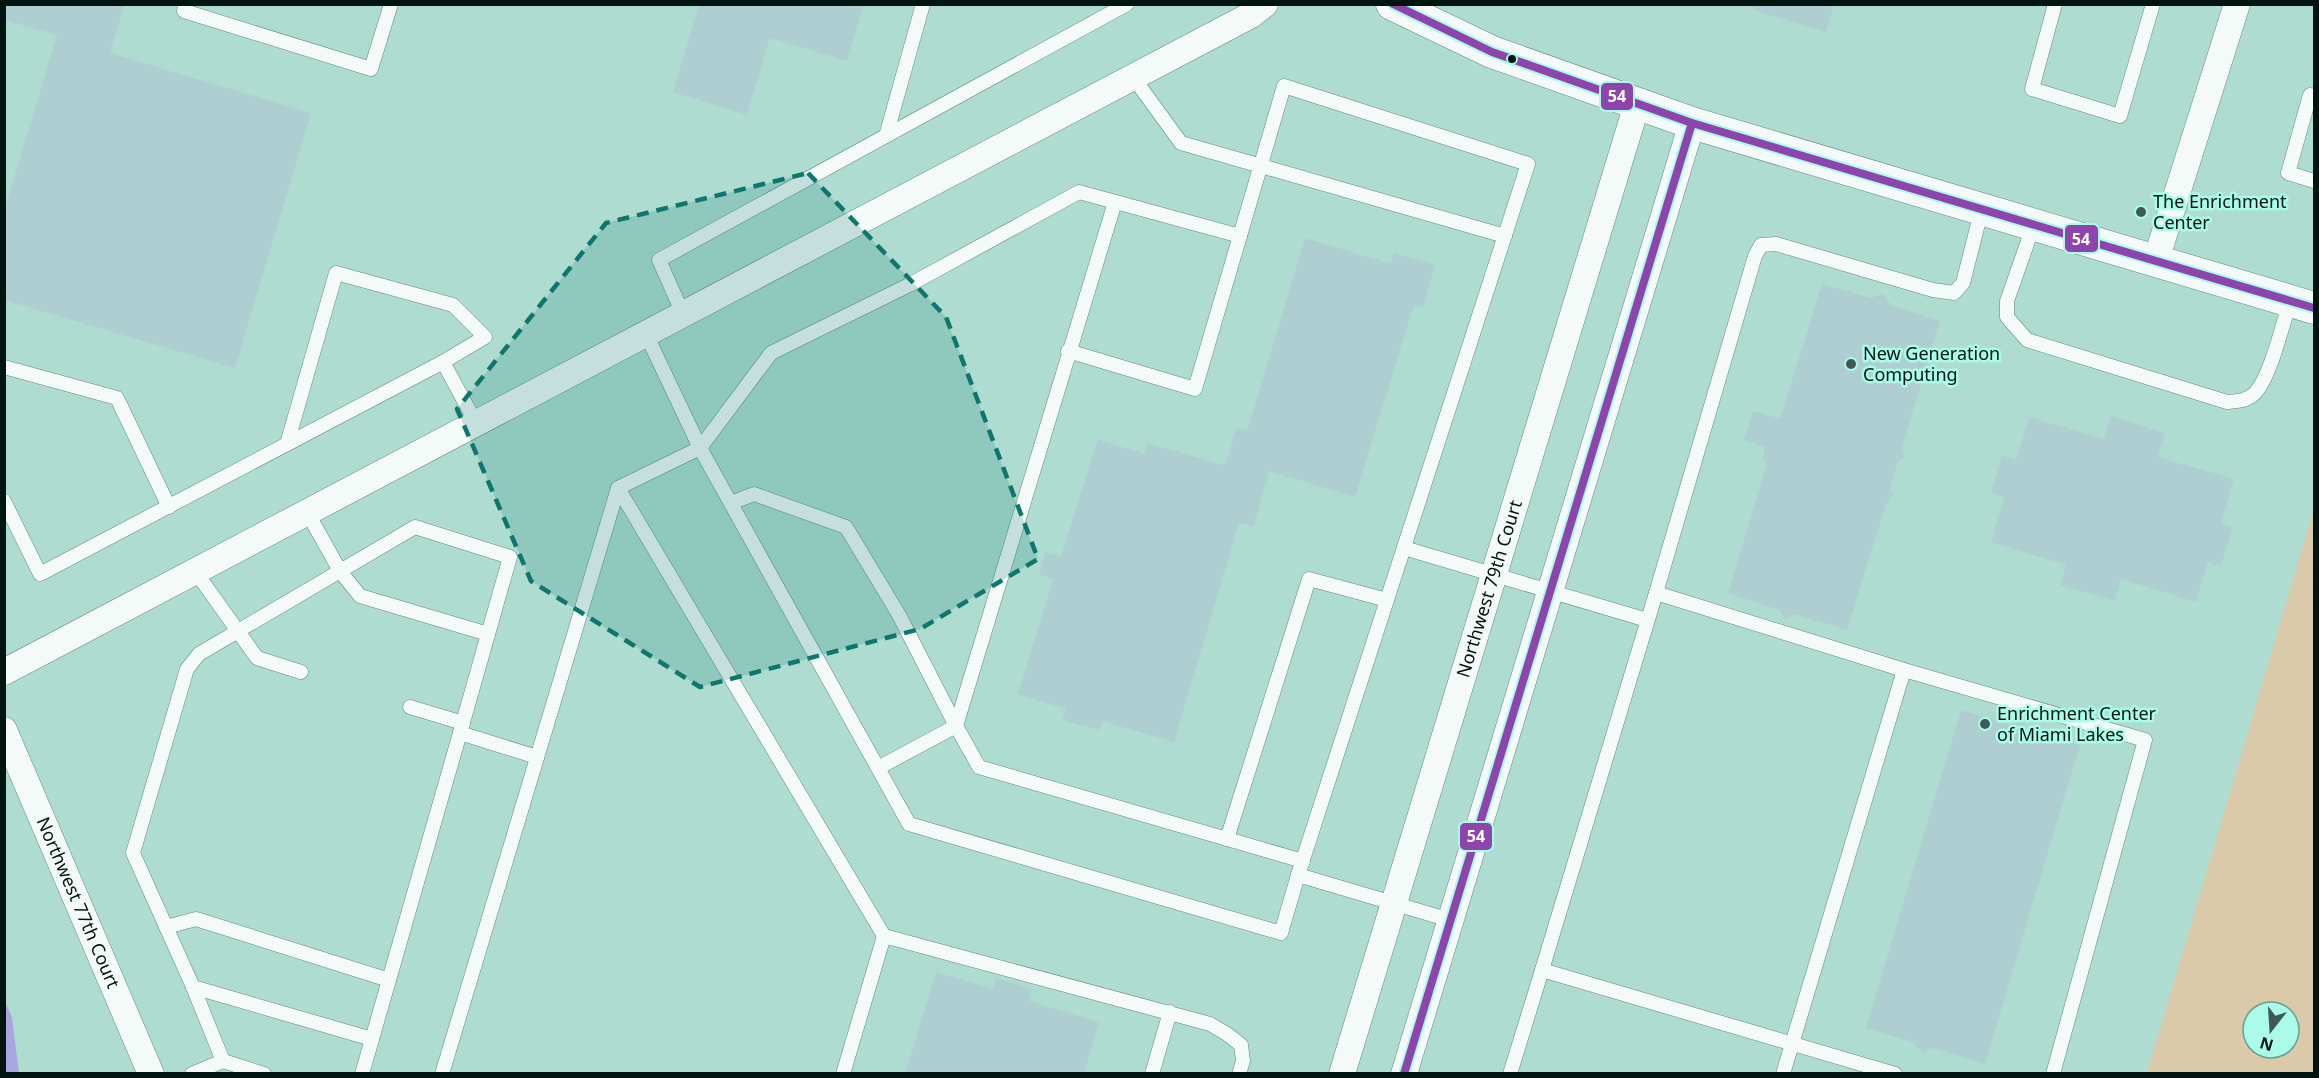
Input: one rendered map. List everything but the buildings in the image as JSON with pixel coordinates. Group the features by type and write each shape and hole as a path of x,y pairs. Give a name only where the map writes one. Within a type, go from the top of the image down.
{"street":[{"path":"4,672 1251,15 1264,4"},
{"path":"1392,4 1492,52 1692,123 2302,304"},
{"path":"2156,260 2237,4"},
{"name":"Northwest 79th Court","path":"1342,1074 1637,104"},
{"path":"1404,1074 1692,123"},
{"name":"Northwest 77th Court","path":"4,730 151,1074"}],"lane":[{"path":"186,4 184,11 371,69 391,4"},
{"path":"886,136 923,4"},
{"path":"683,314 659,260 1126,4"},
{"path":"2055,4 2032,90 2120,117 2153,4"},
{"path":"1133,77 1181,143 1504,236"},
{"path":"2314,81 2312,96 2288,173 2314,181"},
{"path":"646,334 700,448 909,824 1281,933 1302,861 1528,164 1284,86 1195,389 1068,351"},
{"path":"441,1074 618,488 700,448 771,353 909,285 1079,192 1240,236"},
{"path":"878,768 956,726 1115,202"},
{"path":"1510,1074 1656,593 1755,256 1761,245 1776,244 1933,290 1954,293 1963,283 1982,208"},
{"path":"2034,224 2007,301 2007,317 2027,340 2228,402 2242,401 2253,395 2262,383 2302,304"},
{"path":"4,501 40,574 443,362 485,338 453,305 336,273 287,444"},
{"path":"443,362 476,423"},
{"path":"4,367 117,398 168,507"},
{"path":"618,488 884,936 1210,1024 1241,1045 1243,1061 1239,1074"},
{"path":"731,503 754,494 846,527 898,615 979,767 1302,861"},
{"path":"308,512 340,571 360,596 488,634"},
{"path":"223,1061 193,987 133,853 187,669 199,654 415,527 510,557 362,1074"},
{"path":"1404,548 1647,620"},
{"path":"195,572 257,658 301,672"},
{"path":"1227,839 1309,579 1387,600"},
{"path":"1656,593 1904,670 2145,740 2053,1074"},
{"path":"1783,1074 1904,670"},
{"path":"410,707 537,757"},
{"path":"1298,875 1450,920"},
{"path":"166,927 196,919 389,980"},
{"path":"843,1074 884,936"},
{"path":"1542,969 1895,1074"},
{"path":"193,987 372,1039"},
{"path":"1152,1074 1170,1012"},
{"path":"192,1074 223,1061 264,1074"}],"highlighted area":[{"path":"808,173 946,317 1038,559 920,629 700,687 531,581 457,409 606,223"}],"shaded area":[{"path":"2314,509 2314,1073 2147,1073"},
{"path":"4,998 12,1018 19,1073 5,1073"}],"transit line":[{"name":"54","path":"1393,4 1492,52 1692,123 2314,308"},
{"name":"54","path":"1404,1074 1692,123"}],"place":[{"name":"The Enrichment Center","path":"2141,212"},
{"name":"New Generation Computing","path":"1851,364"},
{"name":"Enrichment Center of Miami Lakes","path":"1985,724"}]}
